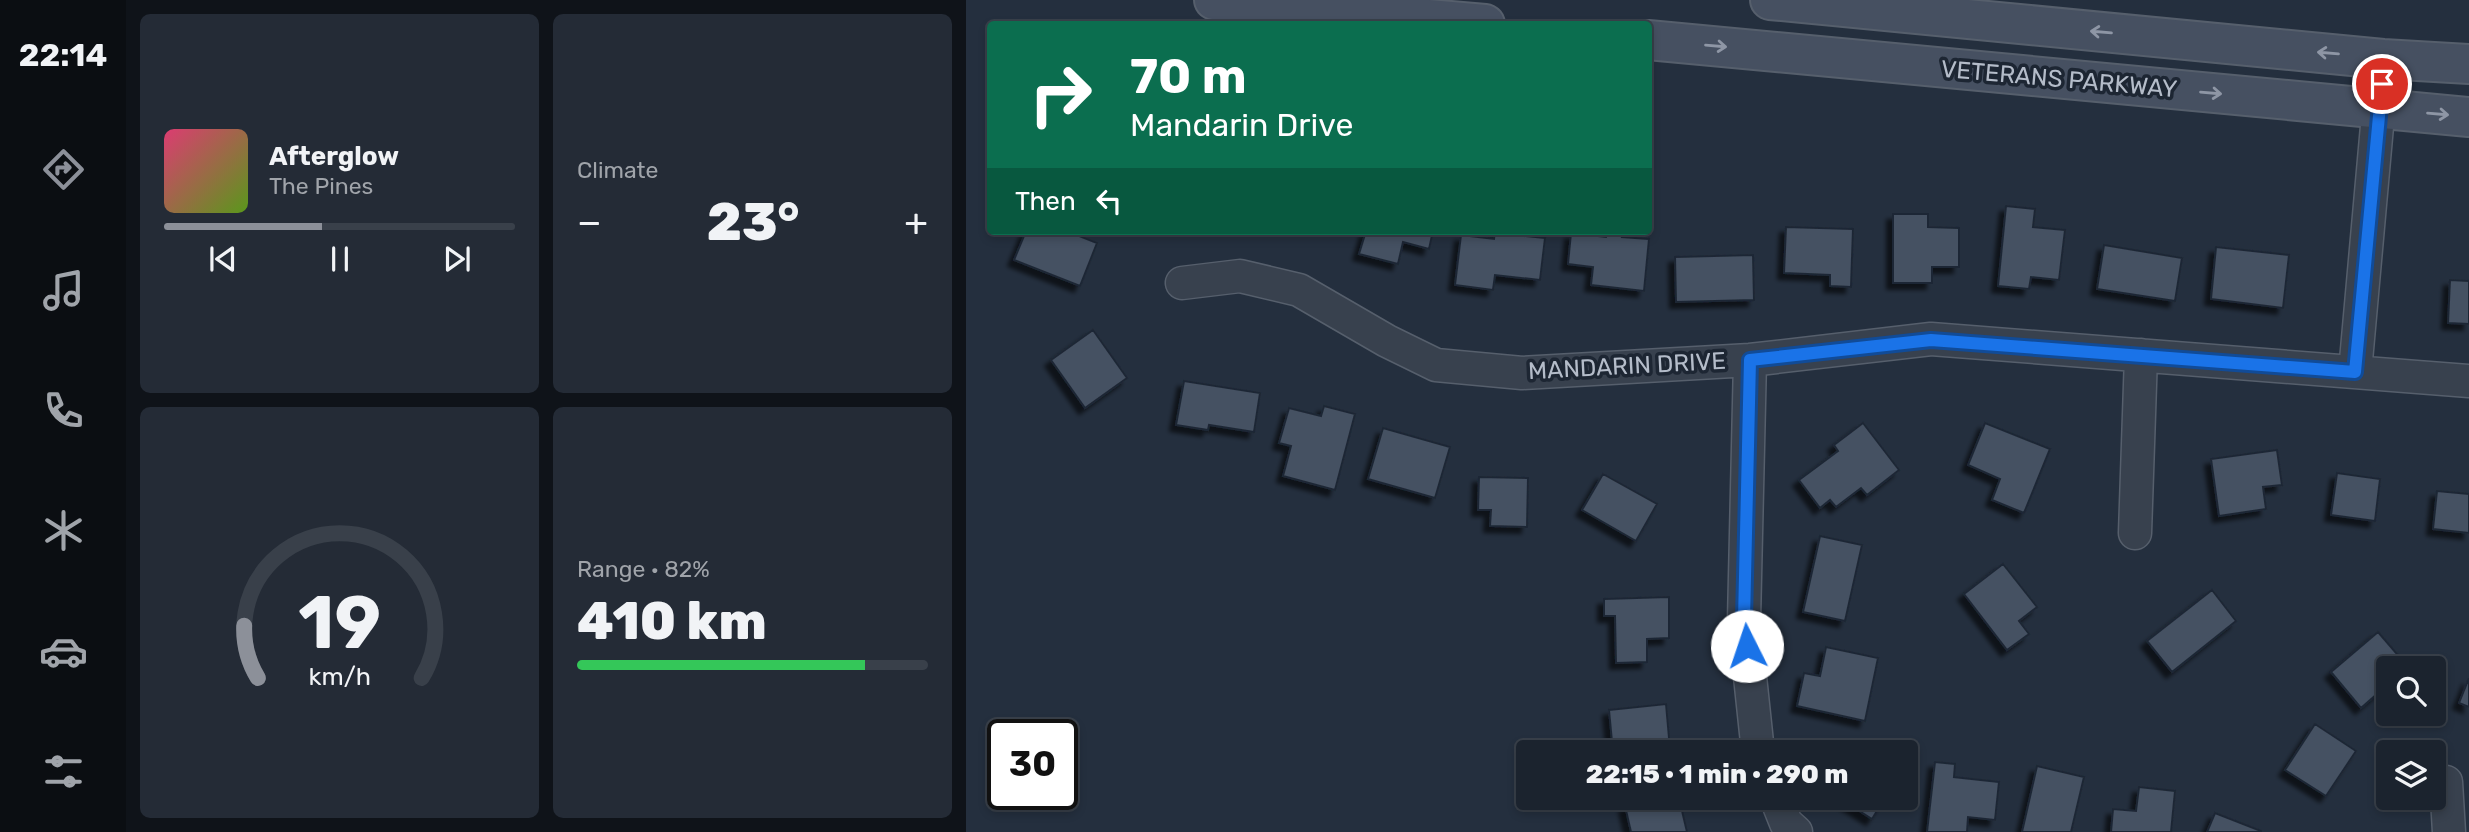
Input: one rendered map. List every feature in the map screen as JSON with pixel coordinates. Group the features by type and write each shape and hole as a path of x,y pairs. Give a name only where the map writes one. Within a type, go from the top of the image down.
{"main road":[{"path":"1214,0 1355,6 1463,21"},
{"name":"VETERANS PARKWAY","path":"1770,0 2383,59 2469,64"},
{"name":"VETERANS PARKWAY","path":"1652,40 2469,117"}],"street":[{"path":"2355,372 2383,59"},
{"name":"MANDARIN DRIVE","path":"1182,283 1240,276 1299,290 1387,341 1436,365 1522,373 1750,360 1931,340 2469,381"},
{"path":"2135,533 2141,355"},
{"path":"1750,360 1744,620 1757,740"},
{"path":"2446,782 2449,832"},
{"path":"1781,810 1786,823 1796,832"}],"building":[{"path":"2006,206 2035,209 2033,227 2065,230 2059,280 2031,277 2029,289 1998,286"},
{"path":"1893,214 1928,214 1928,227 1959,228 1959,267 1932,267 1932,283 1893,283"},
{"path":"1786,227 1853,229 1851,287 1830,286 1830,275 1784,273"},
{"path":"1024,235 1077,235 1097,243 1080,286 1014,260"},
{"path":"1365,235 1432,235 1429,249 1403,242 1398,264 1359,254"},
{"path":"1461,235 1494,239 1494,235 1545,238 1540,280 1495,275 1493,290 1455,285"},
{"path":"1571,235 1622,235 1649,239 1644,291 1591,285 1593,267 1568,264"},
{"path":"2104,245 2182,258 2175,301 2097,289"},
{"path":"2216,247 2289,255 2283,308 2211,299"},
{"path":"1753,255 1754,300 1676,302 1675,257"},
{"path":"2450,280 2469,281 2469,324 2448,323"},
{"path":"1093,330 1127,378 1085,408 1051,360"},
{"path":"1184,381 1260,393 1254,432 1209,425 1208,430 1176,425"},
{"path":"1324,406 1355,414 1335,490 1283,476 1291,446 1279,443 1289,408 1321,416"},
{"path":"1863,423 1899,470 1867,495 1861,488 1836,507 1830,500 1820,508 1799,480 1838,451 1834,445"},
{"path":"1985,423 2050,449 2024,513 1992,500 2000,479 1968,465"},
{"path":"1383,428 1450,447 1435,498 1368,479"},
{"path":"2277,450 2282,485 2263,487 2266,509 2219,516 2211,459"},
{"path":"2337,473 2380,479 2375,521 2331,515"},
{"path":"1603,474 1657,504 1636,541 1582,510"},
{"path":"1479,477 1528,478 1527,527 1490,526 1491,510 1478,510"},
{"path":"2437,491 2469,494 2469,533 2433,529"},
{"path":"1820,536 1862,545 1845,621 1803,612"},
{"path":"2003,564 2037,607 2019,621 2029,634 2007,650 1964,594"},
{"path":"2212,590 2236,621 2172,672 2147,641"},
{"path":"1669,597 1669,638 1647,639 1647,662 1616,663 1615,616 1604,616 1604,599"},
{"path":"2378,632 2399,656 2376,656 2376,695 2361,708 2331,672"},
{"path":"1826,647 1878,658 1865,721 1797,706 1804,673 1820,676"},
{"path":"2469,678 2469,707 2459,703"},
{"path":"1666,704 1669,740 1612,740 1609,710"},
{"path":"2315,724 2356,751 2326,796 2285,770"},
{"path":"1935,762 1955,764 1954,777 1999,782 1995,820 1968,817 1967,832 1927,832"},
{"path":"2037,766 2084,777 2071,832 2022,832"},
{"path":"2139,787 2175,791 2171,832 2111,832 2113,809 2136,811"},
{"path":"1626,810 1682,810 1687,832 1631,832"},
{"path":"1858,810 1878,810 1872,819"},
{"path":"2215,813 2261,831 2261,832 2207,832"}],"route":[{"path":"1747,646 1744,620 1750,360 1931,340 2355,372 2382,84"}]}
